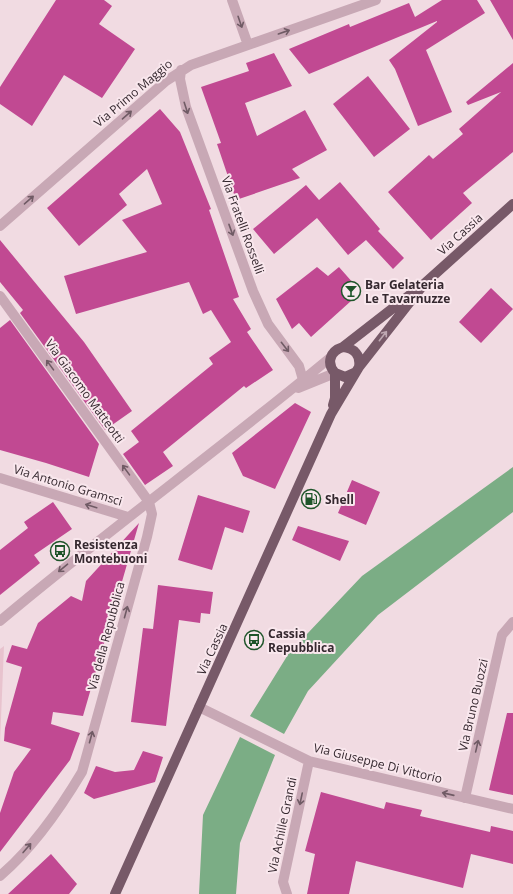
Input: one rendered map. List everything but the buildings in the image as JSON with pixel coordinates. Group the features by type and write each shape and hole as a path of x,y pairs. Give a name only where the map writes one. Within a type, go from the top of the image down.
{"main road":[{"name":"Via Cassia","path":"116,894 330,414 335,398 335,373 330,365 333,352 342,347 424,284 513,204"},
{"name":"Via Cassia","path":"330,414 357,369 424,284"},
{"path":"335,373 345,377 357,369 359,357 353,349 342,347"}],"street":[{"path":"232,0 248,44"},
{"name":"Via Primo Maggio","path":"0,226 166,80 181,70 248,44 376,0"},
{"name":"Via Fratelli Rosselli","path":"181,70 180,85 186,107 254,291 268,324 299,366 303,380"},
{"name":"Via Giacomo Matteotti","path":"0,296 149,502"},
{"path":"0,621 69,563 149,502 303,380 331,356"},
{"path":"287,392 335,373"},
{"name":"Via Antonio Gramsci","path":"0,478 128,517"},
{"name":"Via della Repubblica","path":"0,876 12,866 38,836 69,795 82,772 147,537 152,514 149,502"},
{"name":"Via Bruno Buozzi","path":"465,798 502,635 513,622"},
{"name":"Via Giuseppe Di Vittorio","path":"199,707 309,761 513,809"},
{"name":"Via Achille Grandi","path":"287,894 283,882 309,761"}],"shaded area":[{"path":"513,467 513,512 378,615 308,691 284,734 250,716 289,653 362,576"},
{"path":"4,646 0,743 0,649"},
{"path":"240,737 275,755 240,843 236,894 199,894 203,815"}],"place":[{"name":"Bar Gelateria Le Tavarnuzze","path":"351,291"},
{"name":"Shell","path":"311,499"},
{"name":"Resistenza Montebuoni","path":"60,551"},
{"name":"Cassia Repubblica","path":"254,640"}]}
